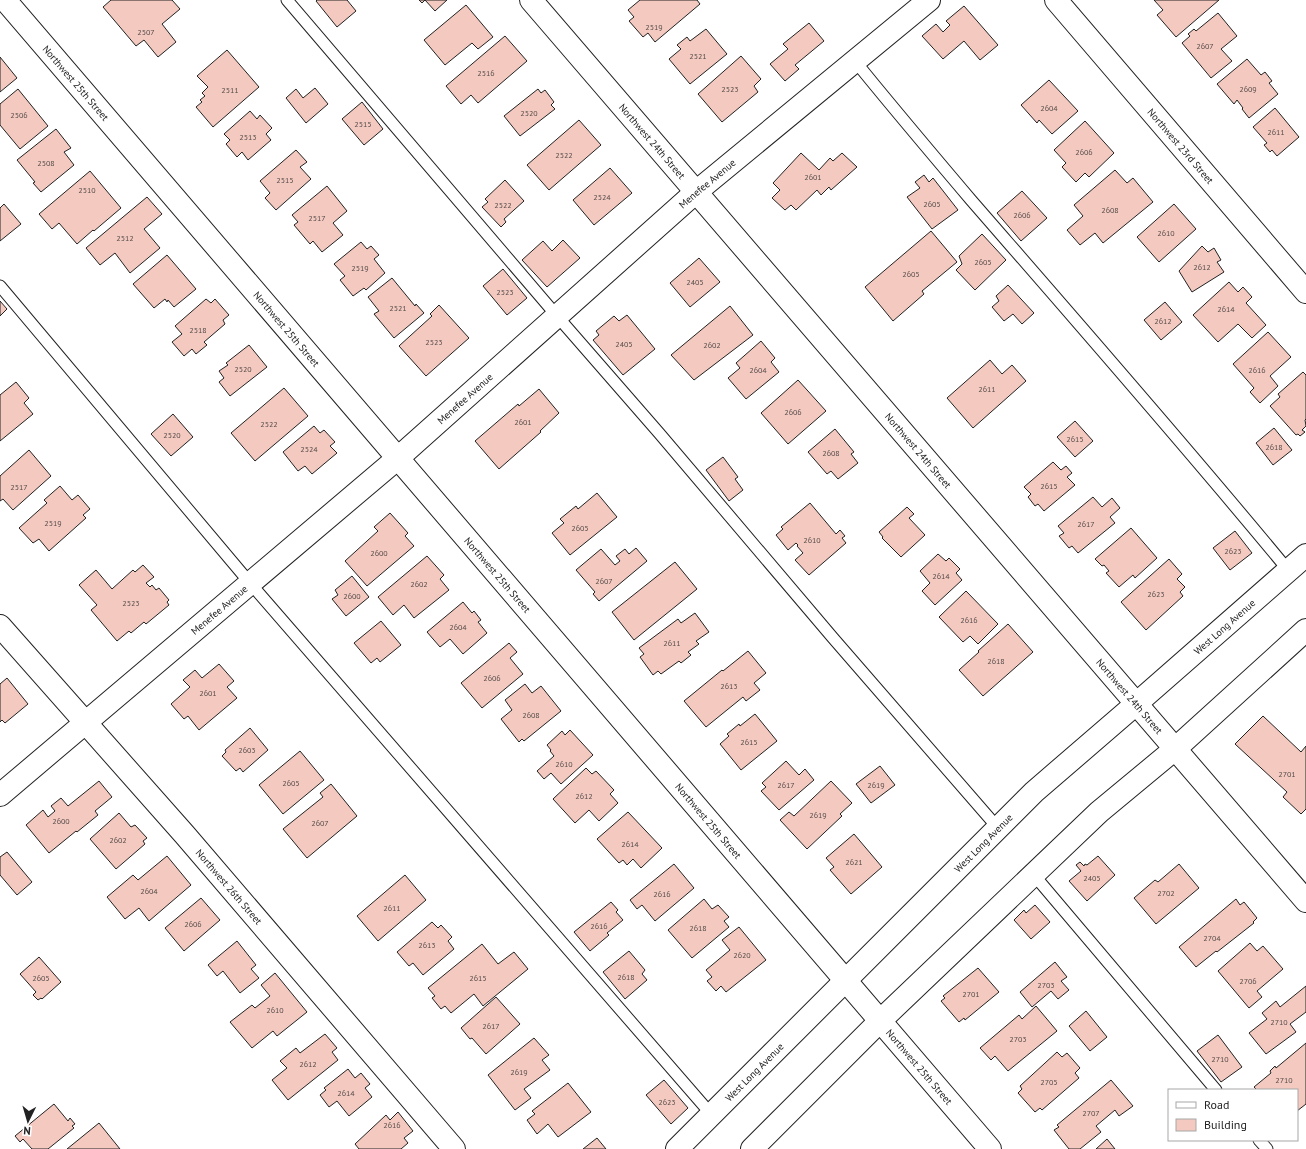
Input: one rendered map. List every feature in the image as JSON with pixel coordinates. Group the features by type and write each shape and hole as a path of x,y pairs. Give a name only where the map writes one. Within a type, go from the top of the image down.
{"street":[{"name":"Northwest 25th Street","path":"5,0 990,1149"},
{"name":"Northwest 24th Street","path":"531,0 1306,901"},
{"name":"Menefee Avenue","path":"0,795 398,458 696,192 929,0"},
{"name":"Northwest 23rd Street","path":"1056,0 1306,292"},
{"name":"West Long Avenue","path":"677,1149 1034,792 1306,555"},
{"name":"Northwest 26th Street","path":"0,626 185,835 454,1149"},
{"path":"752,1149 880,1021 1099,812 1175,749 1306,630"}],"lane":[{"path":"287,0 838,644 998,828"},
{"path":"854,61 970,199 1082,326 1288,570"},
{"path":"0,286 250,583 711,1114"},
{"path":"1034,875 1215,1089"},
{"path":"1260,1141 1267,1149"}],"building":[{"path":"111,0 172,0 180,9 162,24 176,42 158,57 144,40 136,46 103,7"},
{"path":"347,0 356,11 337,27 316,1"},
{"path":"425,0 447,0 435,11"},
{"path":"640,0 697,0 700,4 655,42 648,33 643,37 629,21 634,17 628,10"},
{"path":"1154,0 1219,0 1176,37 1157,15 1163,10"},
{"path":"466,5 493,37 478,49 472,43 445,65 424,40"},
{"path":"964,6 998,45 980,60 964,41 943,59 922,36 936,24 943,32 950,25 946,21"},
{"path":"1218,13 1237,36 1221,49 1232,61 1211,78 1182,43 1190,36 1188,34 1194,29 1196,31"},
{"path":"809,23 824,41 795,65 799,69 785,81 770,64 788,49 783,44"},
{"path":"706,29 727,54 690,84 669,59 681,49 677,45 687,37 690,41"},
{"path":"505,36 527,61 478,103 471,95 461,104 446,86"},
{"path":"227,50 259,87 213,127 196,107 202,102 200,100 205,96 202,93 208,87 197,76"},
{"path":"741,56 761,79 754,86 758,92 722,122 698,94"},
{"path":"0,57 17,78 0,92"},
{"path":"1247,59 1261,75 1265,72 1272,81 1269,83 1278,94 1249,118 1237,100 1234,104 1217,84"},
{"path":"1049,80 1078,111 1052,134 1039,120 1037,123 1021,105"},
{"path":"315,88 328,104 306,123 286,98 296,89 303,98"},
{"path":"18,89 48,126 20,149 0,125 0,104"},
{"path":"538,89 541,93 545,90 554,102 551,105 555,109 520,136 504,116"},
{"path":"362,102 383,129 364,145 342,119"},
{"path":"1275,108 1299,137 1277,156 1272,150 1270,152 1264,145 1267,143 1253,127"},
{"path":"250,111 257,119 260,115 272,128 266,134 271,140 248,160 242,152 237,157 226,144 230,140 224,134"},
{"path":"579,120 601,145 549,190 527,165"},
{"path":"1085,121 1114,153 1089,177 1085,173 1076,182 1062,167 1066,163 1054,150"},
{"path":"56,129 71,148 64,152 74,165 41,192 17,160"},
{"path":"296,150 307,162 300,167 311,179 276,210 265,198 270,193 260,181"},
{"path":"801,153 819,170 830,158 833,161 842,153 857,167 831,190 829,187 821,195 817,190 796,210 791,205 785,210 772,198 780,190 773,183"},
{"path":"610,168 632,193 594,225 573,200"},
{"path":"1115,170 1127,183 1133,178 1153,202 1103,243 1095,233 1080,245 1067,230 1083,216 1074,205"},
{"path":"90,171 121,208 77,244 59,223 52,229 39,214"},
{"path":"924,175 929,182 933,178 958,210 932,229 907,197 920,188 915,182"},
{"path":"505,180 524,201 504,219 506,222 501,227 482,207 488,202 485,199"},
{"path":"327,186 347,211 333,223 343,235 322,252 313,241 310,244 294,225 298,222 292,215"},
{"path":"1022,191 1047,218 1021,241 997,213"},
{"path":"147,197 162,214 144,229 160,248 130,273 115,253 100,265 86,248"},
{"path":"4,204 21,224 0,241 0,208"},
{"path":"1174,204 1196,229 1159,262 1137,237"},
{"path":"931,231 957,262 922,291 924,294 893,321 865,287"},
{"path":"982,234 1006,260 975,290 956,270 962,264 959,256"},
{"path":"563,240 580,258 547,287 522,260 543,241 552,251"},
{"path":"361,242 367,249 371,246 379,255 374,259 385,273 366,290 364,288 353,296 340,280 345,276 334,264"},
{"path":"1202,246 1208,252 1214,248 1221,260 1217,262 1224,272 1192,292 1179,271"},
{"path":"167,255 196,289 174,307 168,300 167,302 165,299 154,308 133,284"},
{"path":"699,258 720,282 690,307 670,283"},
{"path":"503,269 527,298 507,315 483,286"},
{"path":"392,278 415,306 416,304 424,313 394,338 374,314 379,311 368,297"},
{"path":"1229,282 1238,292 1243,287 1252,297 1246,303 1266,325 1252,338 1238,324 1218,342 1193,315"},
{"path":"1008,285 1034,313 1022,324 1013,314 1004,321 992,307 999,301 996,296"},
{"path":"206,299 211,303 215,299 229,315 223,320 225,324 204,342 207,345 196,354 192,349 184,356 172,342 182,334 175,326"},
{"path":"0,301 7,309 0,316"},
{"path":"1165,302 1182,322 1161,340 1144,320"},
{"path":"439,305 469,338 426,376 399,346 432,316 430,314"},
{"path":"730,306 753,335 694,380 671,355"},
{"path":"627,315 655,349 623,375 593,340 599,335 596,331 614,316 619,321"},
{"path":"1268,332 1291,357 1270,376 1278,386 1260,403 1250,392 1254,388 1233,364"},
{"path":"761,341 775,358 771,362 779,372 746,399 728,378 740,368 736,363"},
{"path":"249,345 267,367 230,396 219,382 224,378 219,371 228,365 226,363"},
{"path":"990,360 1002,374 1012,365 1026,381 973,428 947,398"},
{"path":"1303,372 1306,375 1306,426 1302,430 1305,432 1300,436 1298,434 1296,435 1270,406 1280,397 1278,394"},
{"path":"798,380 826,411 788,444 761,413"},
{"path":"16,382 29,398 24,403 33,414 0,441 0,395"},
{"path":"284,388 308,416 255,461 231,433"},
{"path":"539,389 559,413 540,431 541,432 499,469 475,441 518,404 519,406"},
{"path":"173,414 193,437 171,456 151,434"},
{"path":"1075,421 1093,441 1075,457 1057,437"},
{"path":"314,426 320,433 324,430 335,442 330,446 337,453 312,474 305,466 298,471 283,452"},
{"path":"1274,428 1292,450 1273,465 1256,443"},
{"path":"835,429 854,452 851,454 858,463 838,479 831,471 827,474 808,452"},
{"path":"29,450 51,476 13,510 3,499 0,501 0,476"},
{"path":"723,457 738,477 735,479 743,490 729,501 706,470"},
{"path":"1053,462 1061,470 1066,466 1072,473 1067,477 1075,485 1044,511 1038,504 1035,506 1028,497 1031,494 1024,487"},
{"path":"60,486 72,500 78,495 90,509 83,515 86,518 49,551 39,539 33,543 19,528 47,503 44,500"},
{"path":"597,493 617,517 570,555 552,533 564,523 560,519 576,506 578,509"},
{"path":"1093,497 1102,507 1112,498 1120,508 1110,517 1115,523 1078,553 1072,546 1069,548 1059,536 1064,533 1058,526"},
{"path":"810,503 836,534 840,530 845,536 842,538 846,543 809,575 795,560 803,553 797,546 798,545 796,543 788,550 776,535 783,529 781,527"},
{"path":"907,507 914,514 909,518 925,535 901,557 882,538 883,537 879,532"},
{"path":"390,513 408,533 405,536 414,546 367,586 345,561 378,531 374,527"},
{"path":"1131,528 1157,558 1135,578 1133,575 1119,587 1106,573 1109,571 1104,565 1102,566 1095,559"},
{"path":"1235,531 1252,553 1230,570 1213,548"},
{"path":"636,548 647,561 599,601 593,594 595,592 576,570 601,549 615,565 620,561 616,556 625,549 629,554"},
{"path":"938,554 946,561 949,558 960,569 956,573 962,580 935,605 922,591 930,583 920,571"},
{"path":"427,556 444,575 440,579 449,590 414,618 404,605 393,615 378,597"},
{"path":"1169,559 1182,574 1177,579 1185,587 1180,592 1183,596 1146,630 1121,602"},
{"path":"675,562 697,589 634,640 612,612"},
{"path":"143,565 154,577 146,583 150,587 152,585 156,590 159,588 169,600 167,602 169,605 146,624 144,622 131,633 129,631 117,641 91,610 97,605 79,585 96,570 112,589 133,570 135,572"},
{"path":"352,576 369,597 346,616 332,599 338,595 335,590"},
{"path":"966,591 998,624 978,644 970,636 963,642 939,617"},
{"path":"463,602 472,613 474,611 481,620 478,622 487,633 463,654 450,639 440,647 427,632"},
{"path":"695,613 709,632 696,641 699,644 688,652 691,655 681,663 679,661 661,674 658,671 653,675 640,657 644,654 639,648 678,619 681,623"},
{"path":"381,621 401,645 380,662 377,658 371,663 354,643"},
{"path":"1008,624 1033,652 983,696 959,670"},
{"path":"509,643 517,652 510,658 523,674 482,708 461,683"},
{"path":"748,651 766,673 754,683 760,690 746,701 743,697 706,727 684,701"},
{"path":"219,664 234,681 227,687 237,698 199,730 188,716 184,719 171,704 190,687 183,680 195,670 202,678"},
{"path":"7,678 28,704 5,723 2,720 0,722 0,684"},
{"path":"525,684 532,693 541,686 561,711 524,741 522,739 519,742 501,719 512,710 505,700"},
{"path":"755,714 777,741 741,770 720,744 729,736 727,734"},
{"path":"1263,716 1301,752 1306,746 1306,809 1301,814 1283,797 1287,792 1235,744"},
{"path":"250,728 268,750 243,772 240,768 236,771 222,756 226,752 225,750"},
{"path":"570,730 593,755 561,784 551,773 544,779 537,771 554,756 547,745 562,731 565,735"},
{"path":"300,751 324,780 283,814 259,785"},
{"path":"786,761 799,775 805,769 814,780 779,810 761,791 766,787 762,783"},
{"path":"880,766 895,785 871,803 856,784"},
{"path":"586,768 592,774 596,771 614,790 610,794 618,803 599,821 589,810 575,823 553,799"},
{"path":"99,781 112,797 95,811 98,815 49,853 26,825 43,810 48,817 55,811 51,806 61,798 68,806"},
{"path":"831,781 852,803 840,814 842,816 807,849 780,820 789,812 794,816"},
{"path":"331,784 357,816 307,858 283,829 323,797 320,793"},
{"path":"628,812 662,848 641,868 633,859 627,865 623,860 619,863 597,839"},
{"path":"119,813 131,827 135,825 147,838 143,841 145,844 116,869 90,839"},
{"path":"854,834 882,867 851,894 830,870 834,867 826,858"},
{"path":"7,852 32,882 17,895 0,875 0,857"},
{"path":"167,856 191,885 149,921 139,908 125,919 107,897 133,875 138,880"},
{"path":"1098,856 1115,875 1087,901 1069,881 1081,871 1076,865 1080,862 1084,866 1085,864 1087,865"},
{"path":"674,864 694,888 655,921 642,905 637,909 630,900"},
{"path":"1179,864 1199,888 1156,924 1134,898 1155,880 1158,882"},
{"path":"405,875 426,900 378,941 357,916"},
{"path":"201,898 220,920 184,951 165,928"},
{"path":"704,899 712,909 718,905 729,917 724,921 729,927 692,958 668,930"},
{"path":"1236,899 1240,905 1244,902 1257,918 1253,922 1254,923 1196,967 1179,947"},
{"path":"611,902 618,910 616,912 623,920 607,933 609,935 590,951 574,932"},
{"path":"1035,905 1050,922 1031,939 1014,920 1024,910 1026,913"},
{"path":"432,922 438,928 441,925 452,937 448,941 454,949 423,975 413,963 409,966 397,952"},
{"path":"739,927 766,960 726,992 721,986 716,991 707,981 712,977 706,970 730,950 722,940"},
{"path":"237,941 256,965 251,969 259,978 240,993 223,971 217,976 208,965"},
{"path":"1250,943 1257,951 1263,946 1283,969 1257,991 1262,997 1249,1008 1218,971"},
{"path":"482,944 498,964 514,952 528,969 483,1006 474,994 451,1013 445,1006 441,1009 432,998 435,996 428,988"},
{"path":"629,951 645,970 642,974 647,980 625,999 603,972"},
{"path":"39,957 61,982 42,999 41,998 38,1000 33,995 36,992 20,974"},
{"path":"1055,962 1067,977 1061,981 1069,990 1058,999 1051,991 1032,1007 1020,992"},
{"path":"978,968 999,992 965,1020 964,1018 959,1022 941,1001 945,998 943,996"},
{"path":"275,973 307,1012 277,1036 273,1031 252,1048 230,1022 252,1005 255,1008 270,996 261,985"},
{"path":"1306,986 1306,1012 1290,1024 1296,1032 1266,1054 1249,1033 1267,1019 1262,1013 1276,1001 1280,1007"},
{"path":"496,997 520,1024 486,1054 461,1028"},
{"path":"1036,1006 1057,1031 1008,1071 995,1056 991,1060 980,1048 1019,1015 1022,1019"},
{"path":"1086,1011 1107,1037 1090,1051 1069,1026"},
{"path":"325,1034 337,1048 332,1052 338,1060 288,1100 272,1080 287,1068 280,1061 296,1048 300,1053"},
{"path":"1218,1035 1242,1067 1221,1082 1197,1051"},
{"path":"534,1038 549,1055 542,1060 550,1070 524,1089 531,1098 515,1110 488,1075"},
{"path":"1306,1043 1306,1104 1298,1110 1298,1089 1256,1089 1254,1087 1271,1073 1270,1071 1275,1066 1276,1068"},
{"path":"1057,1052 1062,1057 1067,1053 1080,1068 1075,1073 1079,1078 1042,1110 1040,1108 1035,1112 1018,1093 1022,1089 1020,1086"},
{"path":"348,1069 355,1078 361,1073 370,1084 365,1088 372,1097 349,1116 337,1101 329,1107 320,1095 326,1090 324,1088"},
{"path":"664,1080 688,1108 671,1124 646,1095"},
{"path":"1111,1080 1133,1106 1119,1116 1115,1110 1096,1126 1101,1132 1080,1149 1069,1149 1054,1130 1059,1127 1057,1125"},
{"path":"568,1083 591,1112 558,1137 548,1124 537,1134 527,1120 535,1114 532,1111"},
{"path":"54,1104 68,1121 70,1118 75,1124 72,1126 74,1128 48,1149 32,1149 23,1139 20,1142 15,1136"},
{"path":"398,1112 413,1131 404,1138 408,1143 401,1149 359,1149 355,1144 386,1115 390,1120"},
{"path":"99,1123 120,1149 67,1149"},
{"path":"597,1138 606,1149 583,1149"},
{"path":"1107,1139 1115,1149 1096,1149"}]}
